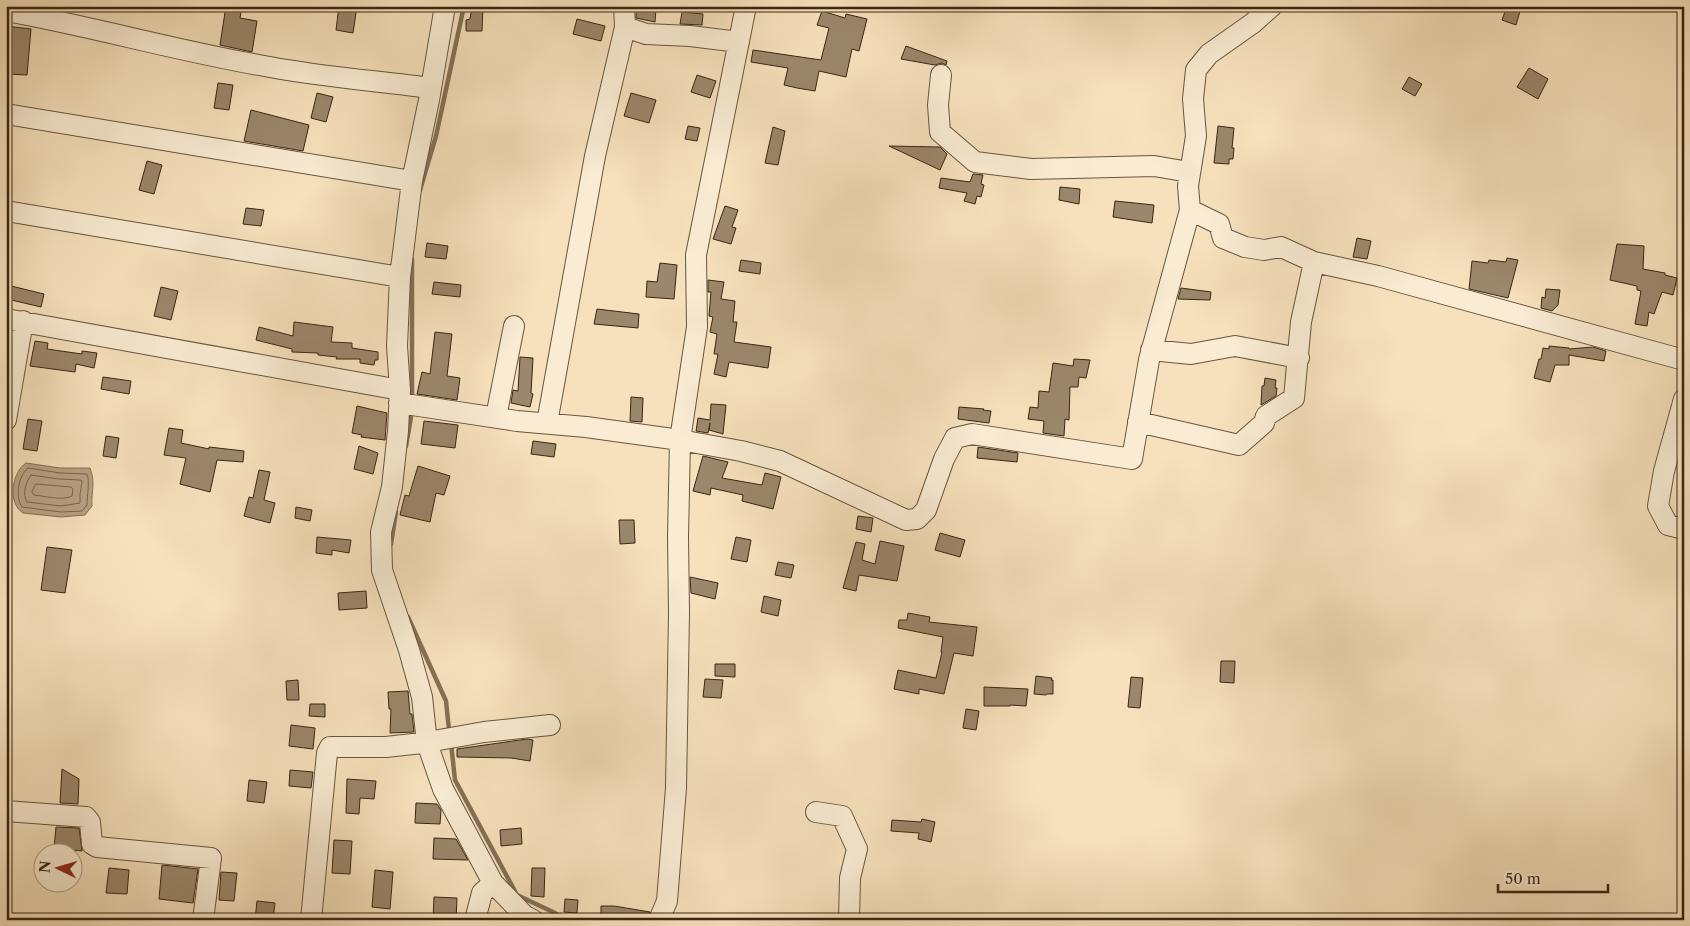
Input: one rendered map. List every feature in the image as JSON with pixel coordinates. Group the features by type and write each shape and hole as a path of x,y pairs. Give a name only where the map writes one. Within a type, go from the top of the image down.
{"street":[{"path":"445,6 412,181 400,277 397,346 398,431 392,487 381,532 382,570 409,650 422,697 427,743 443,789 493,883 524,915 533,920"},
{"path":"547,424 595,156 625,26 624,6"},
{"path":"659,920 667,901 676,788 680,440 697,327 696,255 746,6"},
{"path":"6,420 15,320 399,396 496,418 586,427 680,440 741,451 780,461 906,520 917,519 926,510 944,459 955,438 972,434 1132,459 1151,350 1190,210 1189,172 1196,136 1193,99 1196,70 1209,54 1253,23 1272,6"},
{"path":"6,11 136,38 189,52 272,68 431,88"},
{"path":"625,26 646,34 690,36 739,42"},
{"path":"942,75 938,106 940,132 975,162 1030,169 1154,166 1189,172"},
{"path":"6,114 412,181"},
{"path":"1190,210 1219,224 1223,238 1245,247 1264,250 1281,247 1314,262 1378,276 1684,360"},
{"path":"6,211 400,277"},
{"path":"1138,422 1239,445 1264,424 1266,416 1294,398 1301,322 1314,262"},
{"path":"496,418 514,326"},
{"path":"1151,350 1191,354 1235,346 1299,358"},
{"path":"1684,399 1664,471 1658,506 1668,525 1684,529"},
{"path":"312,920 327,753 330,747 386,747 427,743 484,732 550,725"},
{"path":"6,811 86,817 90,822 92,844 97,847 211,858 203,920"},
{"path":"816,812 842,816 857,849 850,878 849,920"},
{"path":"475,920 482,893 493,883"}],"water":[{"path":"26,463 60,468 90,468 93,483 92,506 85,515 61,517 23,513 15,502 13,488 17,473"}],"building":[{"path":"226,6 242,6 240,18 257,21 252,52 220,45"},
{"path":"339,6 357,6 353,33 336,30"},
{"path":"472,6 483,6 482,31 466,31 466,20 470,19"},
{"path":"636,6 656,8 655,22 636,18"},
{"path":"1507,6 1521,8 1516,25 1502,20"},
{"path":"822,11 845,18 846,14 867,19 859,51 852,49 846,77 819,71 815,91 784,85 788,68 751,62 753,50 821,60 829,28 817,25"},
{"path":"682,12 703,14 702,25 680,24"},
{"path":"577,19 605,26 601,41 573,34"},
{"path":"6,26 31,29 27,75 6,74"},
{"path":"906,46 947,61 946,65 901,59"},
{"path":"1529,68 1548,79 1538,99 1517,87"},
{"path":"697,75 716,81 710,98 691,92"},
{"path":"1409,77 1422,84 1415,96 1402,89"},
{"path":"218,83 233,85 229,110 214,108"},
{"path":"317,93 333,97 326,122 311,118"},
{"path":"631,93 656,100 649,123 624,116"},
{"path":"251,110 309,125 303,151 244,141"},
{"path":"688,126 700,128 697,141 685,139"},
{"path":"1218,126 1234,128 1233,159 1229,159 1229,164 1214,163"},
{"path":"773,127 785,131 778,165 765,163"},
{"path":"889,146 940,147 947,154 940,170"},
{"path":"147,161 162,165 154,194 139,190"},
{"path":"973,174 983,175 981,184 984,185 981,197 977,196 975,204 964,201 967,193 939,188 941,178 970,182"},
{"path":"1060,187 1080,189 1079,204 1059,200"},
{"path":"1115,201 1154,205 1152,223 1113,217"},
{"path":"725,206 738,210 732,227 736,228 731,244 713,239"},
{"path":"246,208 264,210 261,226 243,224"},
{"path":"1357,238 1371,241 1367,259 1353,257"},
{"path":"427,243 448,246 446,259 425,257"},
{"path":"1617,244 1644,246 1643,269 1665,273 1665,275 1677,278 1673,295 1662,292 1654,314 1649,312 1647,326 1635,324 1641,291 1637,290 1637,286 1610,280"},
{"path":"1507,258 1518,260 1508,298 1469,289 1472,261 1488,263 1489,260 1506,262"},
{"path":"741,260 761,263 760,274 739,271"},
{"path":"660,263 677,265 674,299 646,297 647,281 657,282"},
{"path":"708,280 724,282 721,299 735,301 733,322 737,322 734,342 771,347 768,368 729,362 726,377 714,374 718,354 714,354 717,334 710,332 713,317 709,316 711,292 708,292"},
{"path":"434,282 461,285 460,297 432,294"},
{"path":"7,285 44,294 41,307 7,299"},
{"path":"161,287 178,291 171,320 154,316"},
{"path":"1181,288 1211,292 1210,300 1178,299"},
{"path":"1546,289 1560,290 1558,305 1552,311 1541,308 1542,297 1545,298"},
{"path":"597,309 639,314 638,328 594,324"},
{"path":"294,322 333,327 331,342 352,343 352,348 378,352 378,360 375,360 374,365 360,363 360,359 336,359 337,357 318,355 318,353 292,352 292,349 256,340 259,327 293,336"},
{"path":"435,332 452,334 447,376 460,378 457,400 417,394 422,372 430,374"},
{"path":"35,341 48,343 47,349 82,354 82,351 97,353 94,368 76,364 75,372 30,366"},
{"path":"1549,346 1569,349 1593,347 1606,351 1604,361 1569,355 1569,365 1555,365 1550,382 1534,378 1543,348 1549,349"},
{"path":"520,357 533,358 531,393 533,394 530,407 511,403 513,390 518,391"},
{"path":"1074,359 1090,360 1086,378 1079,377 1078,387 1070,387 1069,420 1065,419 1064,436 1043,433 1044,421 1028,419 1030,407 1038,408 1039,391 1049,392 1053,363 1073,366"},
{"path":"103,377 131,381 129,394 101,389"},
{"path":"1265,378 1276,380 1276,396 1261,405 1262,386 1264,386"},
{"path":"631,397 643,398 642,422 630,421"},
{"path":"711,404 726,405 723,434 709,430 710,423 708,433 696,431 698,418 710,420"},
{"path":"357,406 387,413 385,440 361,437 362,435 352,433"},
{"path":"959,407 991,411 989,423 958,419"},
{"path":"28,419 42,421 37,451 23,449"},
{"path":"424,421 458,425 455,448 421,444"},
{"path":"169,428 183,430 181,443 209,449 209,447 244,451 243,462 217,460 210,492 180,484 186,458 164,455"},
{"path":"106,436 119,438 116,458 103,456"},
{"path":"533,441 556,444 554,457 531,454"},
{"path":"359,446 378,453 373,474 354,469"},
{"path":"978,447 1018,453 1017,462 977,458"},
{"path":"703,456 728,462 722,478 762,485 765,473 781,477 773,509 742,501 743,495 711,488 710,495 693,491"},
{"path":"418,466 450,476 444,495 436,493 430,522 400,515 405,495 409,496"},
{"path":"259,470 270,472 264,500 275,503 270,523 244,516 249,497 253,498"},
{"path":"296,507 312,510 310,521 295,518"},
{"path":"858,516 873,518 871,532 856,529"},
{"path":"619,520 634,520 635,543 620,544"},
{"path":"940,533 965,540 960,557 935,550"},
{"path":"317,537 351,540 349,553 332,550 332,555 316,553"},
{"path":"736,537 751,540 747,562 731,559"},
{"path":"880,541 904,546 897,581 859,575 856,591 843,588 856,542 865,544 862,560 875,564"},
{"path":"47,547 72,550 65,593 41,590"},
{"path":"778,562 794,565 791,578 775,575"},
{"path":"690,577 718,583 715,599 691,593"},
{"path":"366,591 367,608 339,610 338,593"},
{"path":"764,596 781,600 778,616 761,612"},
{"path":"908,613 930,617 929,622 977,627 973,656 954,653 944,694 919,689 919,694 894,689 898,670 936,678 942,652 943,637 898,628 899,620 907,620"},
{"path":"1221,661 1235,661 1234,683 1220,682"},
{"path":"715,664 735,664 735,677 715,676"},
{"path":"1036,676 1052,678 1053,694 1034,694"},
{"path":"1131,677 1143,678 1140,708 1128,707"},
{"path":"705,679 723,680 721,698 703,697"},
{"path":"298,680 299,700 287,700 286,681"},
{"path":"984,687 1028,689 1026,706 984,706"},
{"path":"408,691 414,732 390,733 391,709 389,709 388,692"},
{"path":"310,704 325,704 325,717 309,716"},
{"path":"966,709 979,711 976,730 963,728"},
{"path":"291,725 315,728 313,749 289,746"},
{"path":"527,739 533,740 530,761 511,758 457,757 457,749"},
{"path":"62,769 79,779 78,804 60,803"},
{"path":"290,770 313,772 311,788 289,786"},
{"path":"347,779 376,781 374,799 360,798 359,814 346,813"},
{"path":"249,780 267,782 264,803 247,801"},
{"path":"416,803 437,804 441,810 440,824 415,823"},
{"path":"922,819 935,822 931,842 918,839 919,833 891,831 892,820 921,822"},
{"path":"56,827 79,828 81,844 54,844"},
{"path":"521,828 522,844 501,846 500,830"},
{"path":"434,838 456,839 468,860 433,859"},
{"path":"334,840 352,841 350,874 332,873"},
{"path":"162,865 198,869 193,903 159,899"},
{"path":"109,868 129,870 127,894 106,893"},
{"path":"532,868 545,868 544,897 531,896"},
{"path":"375,870 393,872 390,909 372,907"},
{"path":"221,872 237,873 234,901 219,900"},
{"path":"434,897 457,898 456,920 433,920"},
{"path":"565,899 578,900 577,913 564,912"},
{"path":"257,901 275,903 273,920 255,920"},
{"path":"601,906 614,906 650,912 647,920 601,920"}],"waterway":[{"path":"420,190 436,136 464,6"},
{"path":"412,259 412,397"},
{"path":"406,446 412,411"},
{"path":"391,544 396,512"},
{"path":"408,617 446,701 449,730"},
{"path":"451,743 455,780 517,895 555,913 565,920"}]}
